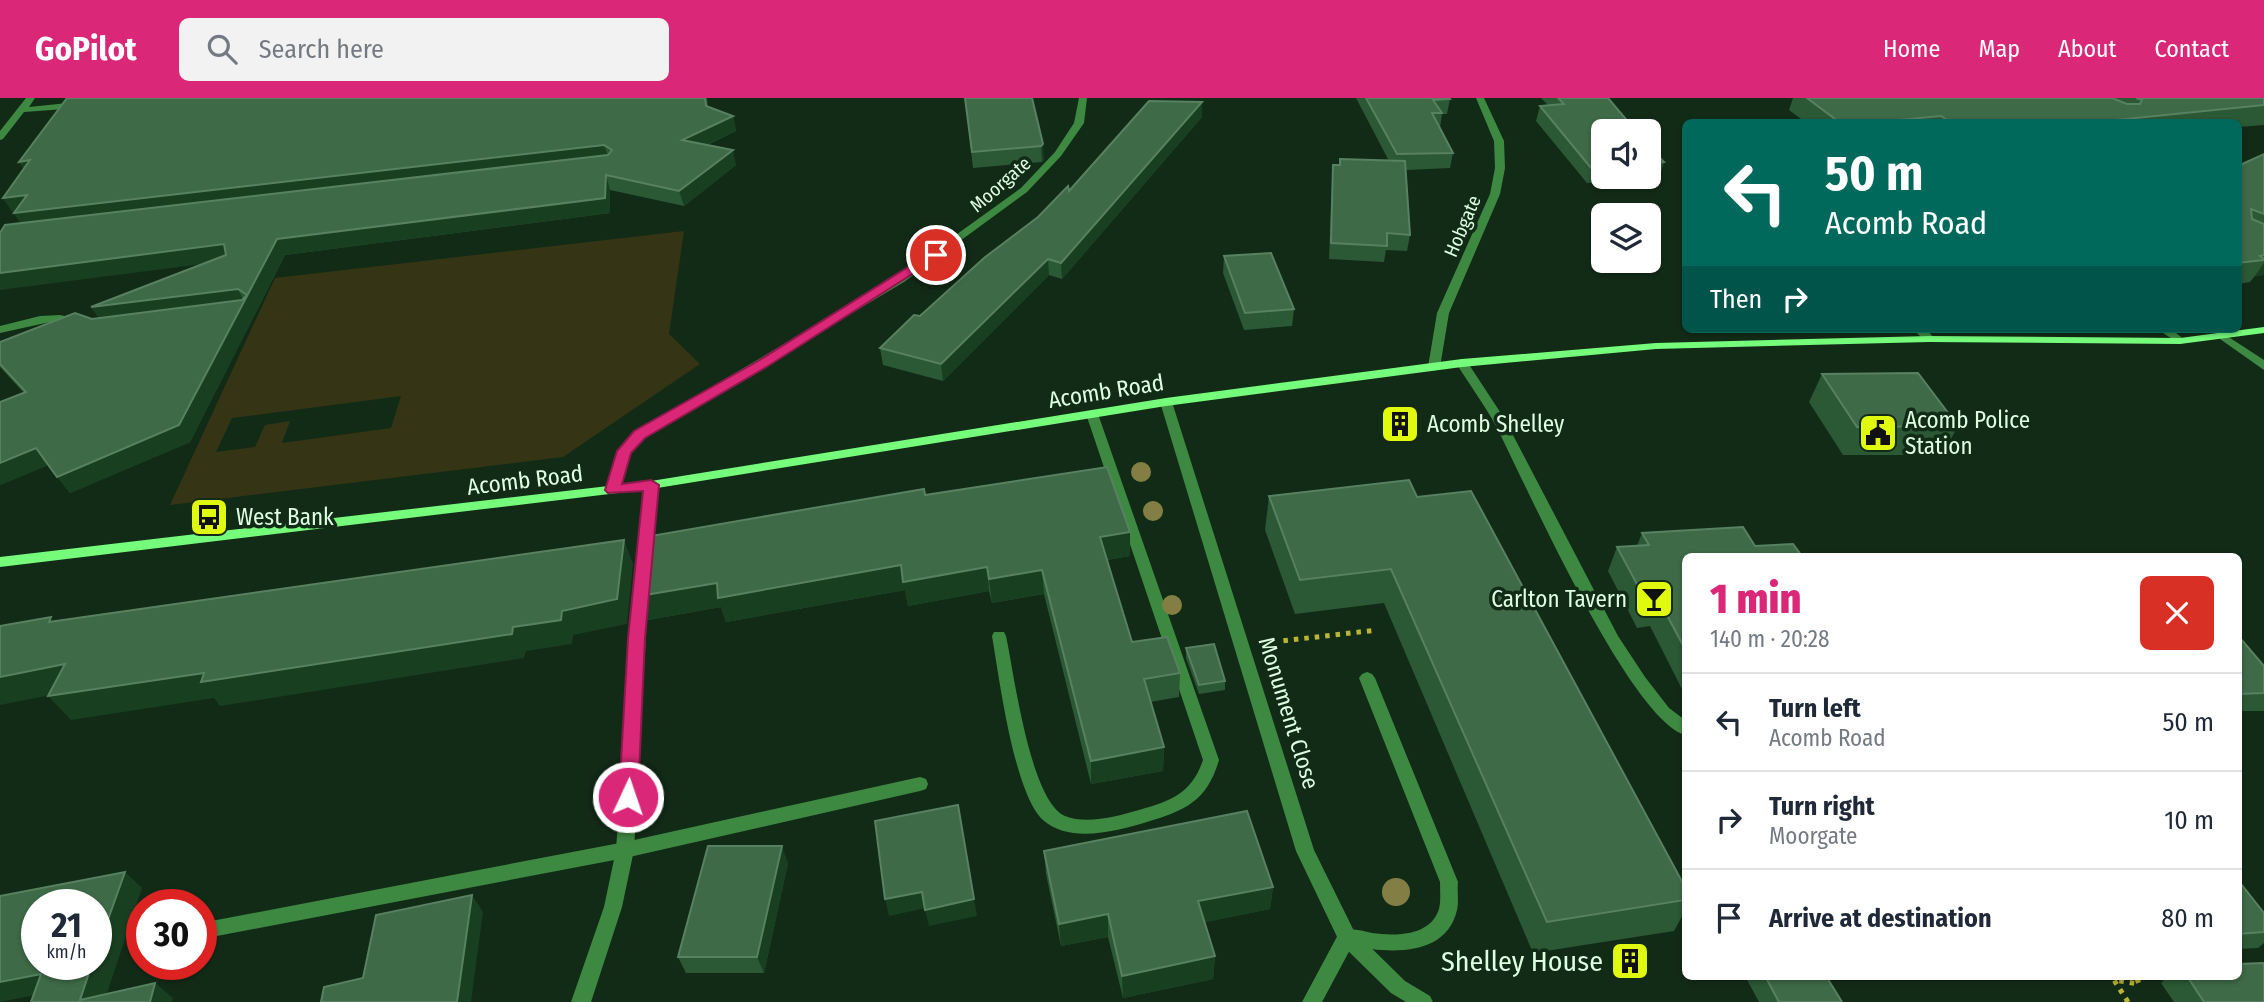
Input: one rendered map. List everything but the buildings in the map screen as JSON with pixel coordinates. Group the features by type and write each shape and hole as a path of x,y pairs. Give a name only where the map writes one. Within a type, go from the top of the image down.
{"main road":[{"name":"Acomb Road","path":"0,562 651,485 1166,402 1462,363 1656,346 1929,340 2180,341 2264,330"}],"street":[{"path":"0,137 31,98"},
{"name":"Moorgate","path":"613,490 624,451 639,435 900,280 1024,191 1058,154 1079,123 1083,98"},
{"name":"Hobgate","path":"1434,367 1443,313 1495,194 1500,168 1499,141 1480,98"},
{"path":"21,110 90,103"},
{"path":"0,330 51,318 66,318 95,328"},
{"path":"1923,333 1929,340"},
{"path":"2169,333 2180,341"},
{"path":"2224,337 2264,366"},
{"path":"1462,363 1501,424 1568,558 1645,692 1676,725 1682,728"},
{"name":"Monument Close","path":"1166,402 1306,851 1347,937 1398,987 1423,1002"},
{"path":"999,636 1029,780 1048,815 1076,827 1144,816 1185,802 1206,780 1212,760 1092,414"},
{"path":"581,1002 613,907 625,850 636,638 651,485"},
{"path":"1312,1002 1347,937 1398,946 1429,934 1447,914 1449,882 1367,678"},
{"path":"217,927 625,850 920,784"}],"path":[{"path":"1242,646 1377,630"},
{"path":"2114,980 2139,984 2138,980"},
{"path":"2114,980 2128,1002"}],"shaded area":[{"path":"684,231 669,334 700,364 563,457 170,505 275,278","holes":["401,396 391,428 282,443 290,421 265,425 255,447 216,452 232,418"]}],"place":[{"name":"Acomb Shelley","path":"1400,424"},
{"name":"Acomb Police Station","path":"1878,433"},
{"name":"West Bank","path":"209,517"},
{"name":"Carlton Tavern","path":"1654,599"},
{"name":"Shelley House","path":"1630,961"}],"route":[{"path":"628,797 636,638 651,485 613,490 624,451 639,435 900,280 936,255"}]}
